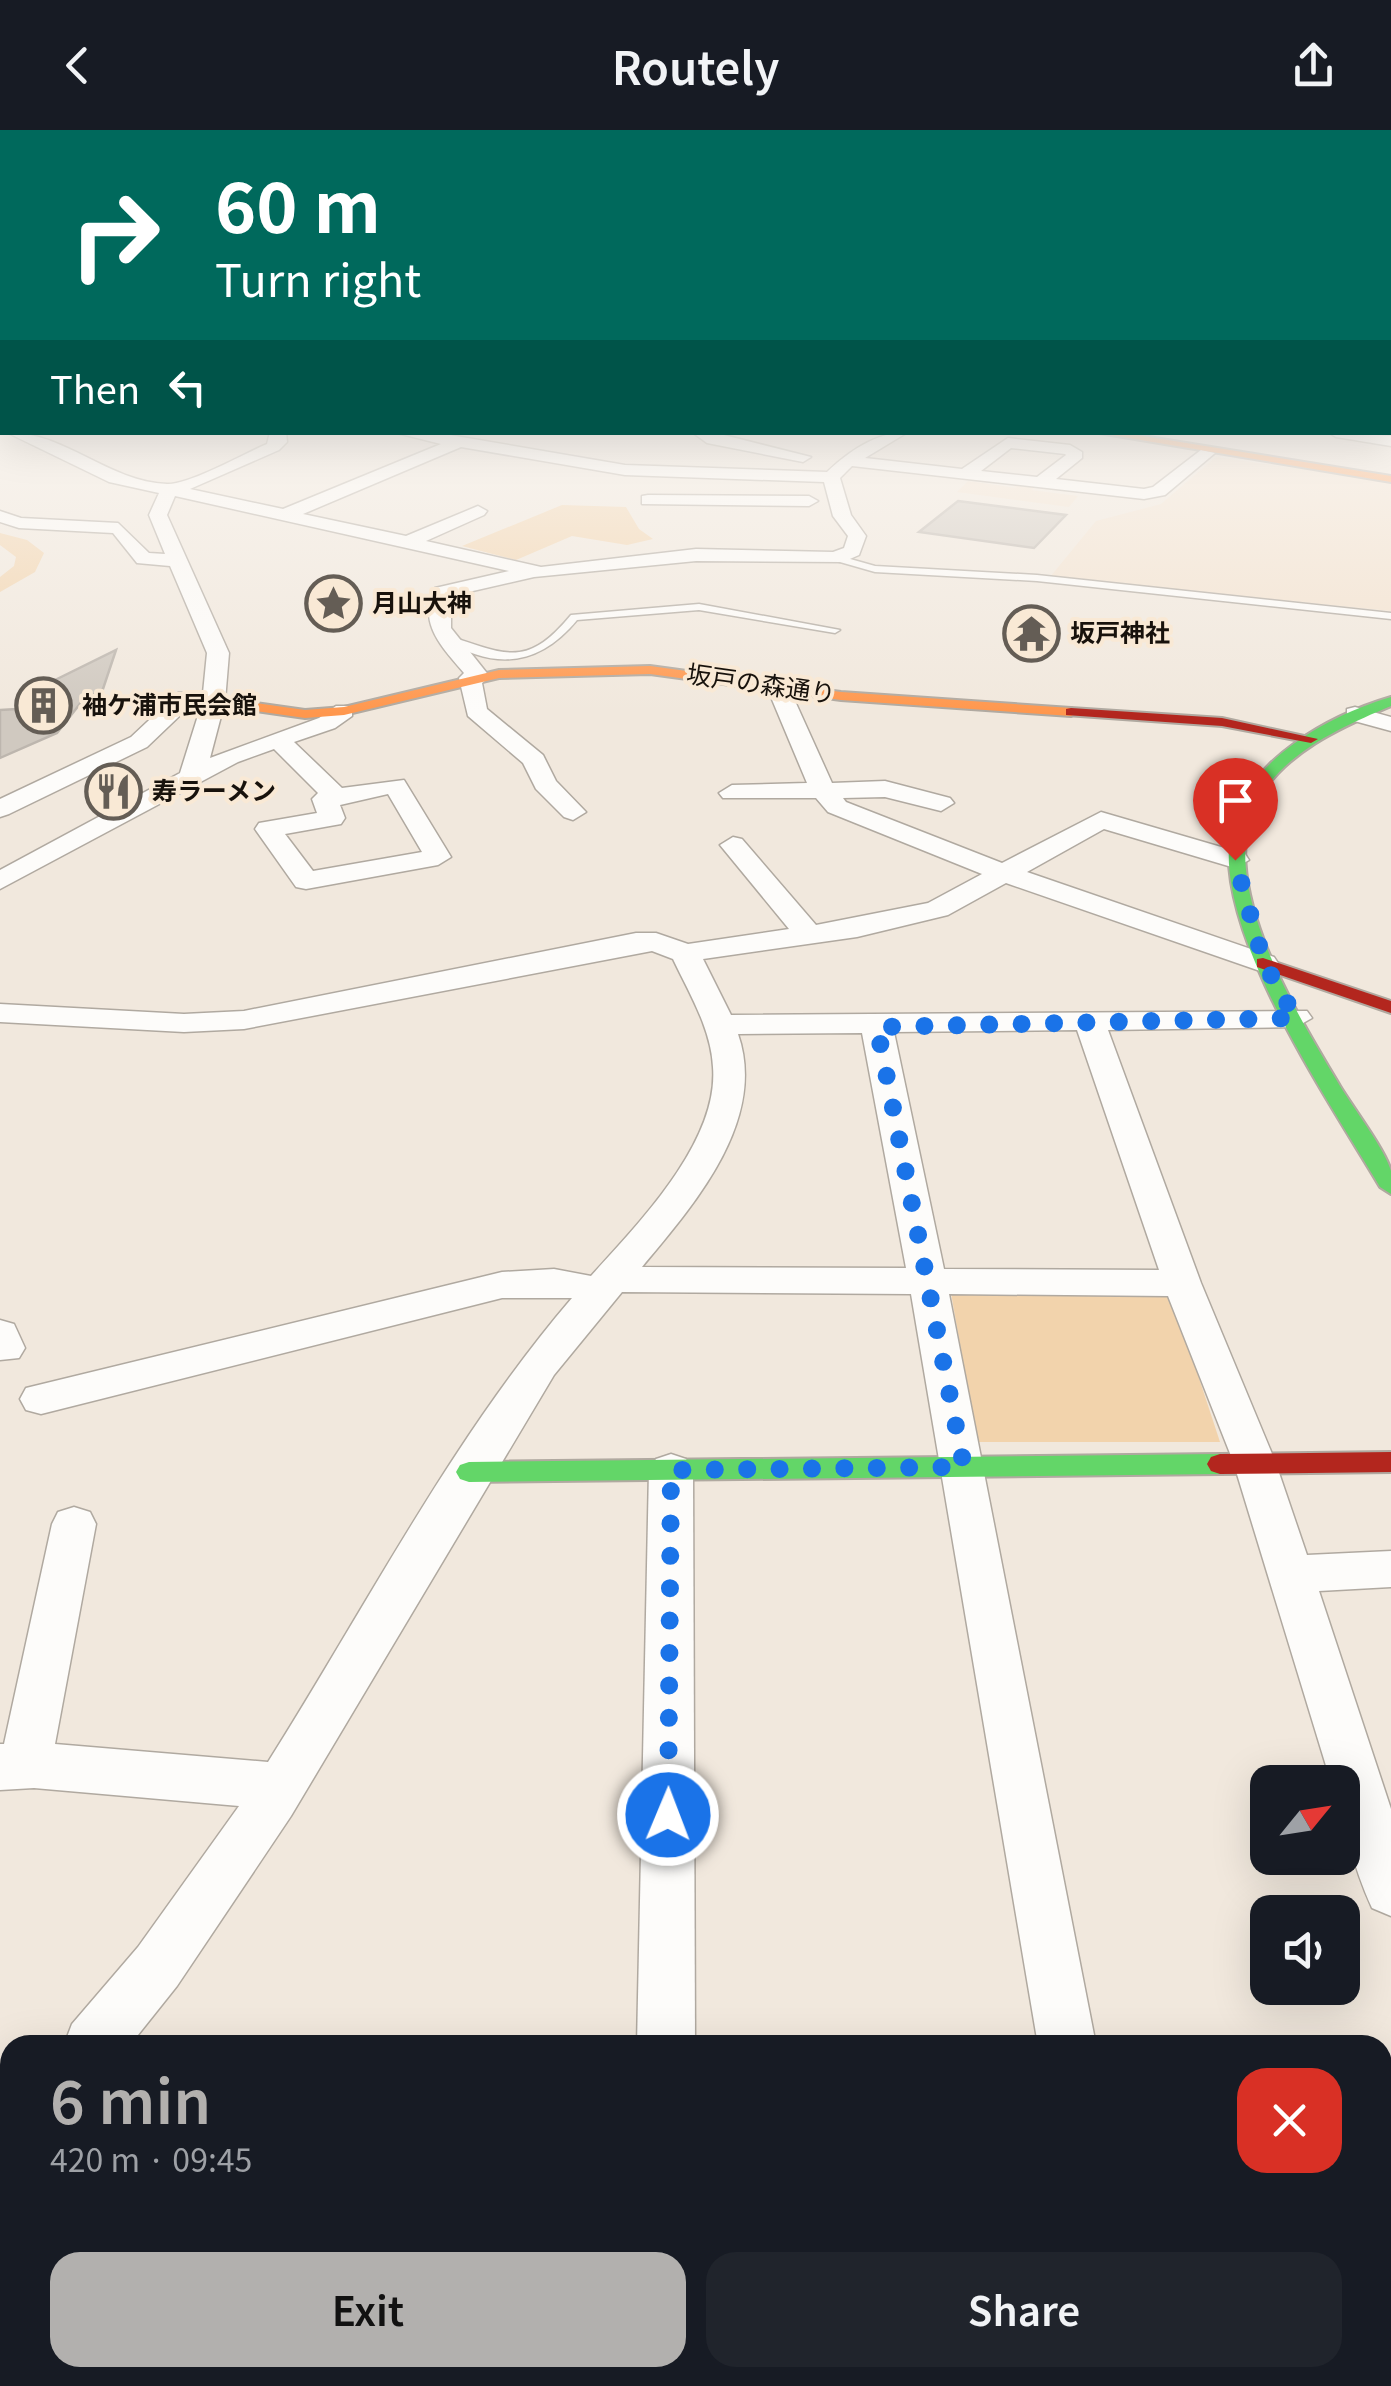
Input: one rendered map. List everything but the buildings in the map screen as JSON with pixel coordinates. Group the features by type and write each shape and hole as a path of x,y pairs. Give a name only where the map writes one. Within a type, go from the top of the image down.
{"street":[{"path":"163,503 158,515 218,653 214,701 192,776"},
{"path":"229,503 534,571"},
{"path":"287,514 310,503"},
{"path":"726,503 839,508"},
{"path":"573,812 545,784 534,760 476,711 475,677 438,628 434,614 442,592 534,571 696,554 836,558 852,551 857,536 839,503"},
{"path":"750,514 839,508"},
{"path":"408,542 478,511"},
{"path":"0,516 19,523 118,528 144,559 177,560"},
{"name":"坂戸の森通り","path":"214,701 305,714 344,712 475,677 552,670 650,670 700,674 779,690 1222,722 1268,727 1311,739"},
{"path":"779,690 822,789 837,807 1002,872 1391,1007"},
{"path":"0,809 139,742 186,698 214,701"},
{"path":"1391,701 1355,714 1311,739 1256,792 1244,819 1235,860 1264,963 1391,1187"},
{"path":"0,882 192,776 277,739 326,723 344,712"},
{"path":"1355,714 1391,724"},
{"path":"277,739 338,798"},
{"path":"395,785 438,857 306,881 268,830 332,818 325,800 338,798 395,785"},
{"path":"732,793 885,789 940,803"},
{"path":"0,1013 138,1022 244,1020 636,942 656,942 685,953 810,936 938,909 1101,820 1235,860"},
{"path":"732,845 810,936"},
{"path":"102,2035 155,1975 218,1885 468,1472 544,1360 608,1285 716,1134 731,1077 719,1025 685,953"},
{"path":"719,1025 877,1027 1296,1018"},
{"path":"1090,1023 1182,1283 1254,1461 1391,1890"},
{"path":"877,1027 964,1467 1065,2035"},
{"path":"42,1399 502,1285 928,1279 1182,1283"},
{"path":"468,1472 1391,1462"},
{"path":"666,2035 671,1470"},
{"path":"74,1524 12,1766 278,1786"},
{"path":"1290,1574 1391,1569"}],"lane":[{"path":"836,558 875,569 1037,578 1391,616"},
{"path":"449,640 495,658 516,656 556,642 574,617 699,606 835,630"}],"shaded area":[{"path":"1391,503 1391,611 1050,577 1096,521 1161,504"},
{"path":"562,505 626,507 639,529 653,539 627,545 572,536 516,560 462,546"},
{"path":"0,533 27,540 44,553 35,572 0,592 0,577 14,566 16,557 0,545"},
{"path":"951,1293 1171,1293 1220,1442 977,1442"}],"traffic: fast":[{"path":"1391,701 1344,721 1279,764 1248,804 1239,828 1237,866 1246,911 1264,961 1316,1063 1391,1187"},
{"path":"469,1472 1220,1464"}],"traffic: slow":[{"path":"214,701 305,714 344,711 499,674 650,670 841,696 1071,712"}],"traffic: jam":[{"path":"1071,712 1222,722 1311,739"},
{"path":"1263,963 1391,1007"},
{"path":"1220,1464 1391,1462"}],"place":[{"name":"月山大神","path":"333,603"},
{"name":"坂戸神社","path":"1031,633"},
{"name":"袖ケ浦市民会館","path":"43,705"},
{"name":"寿ラーメン","path":"113,791"}],"route":[{"path":"668,1815 671,1470 964,1467 877,1027 1296,1018 1264,963 1235,860"}]}
